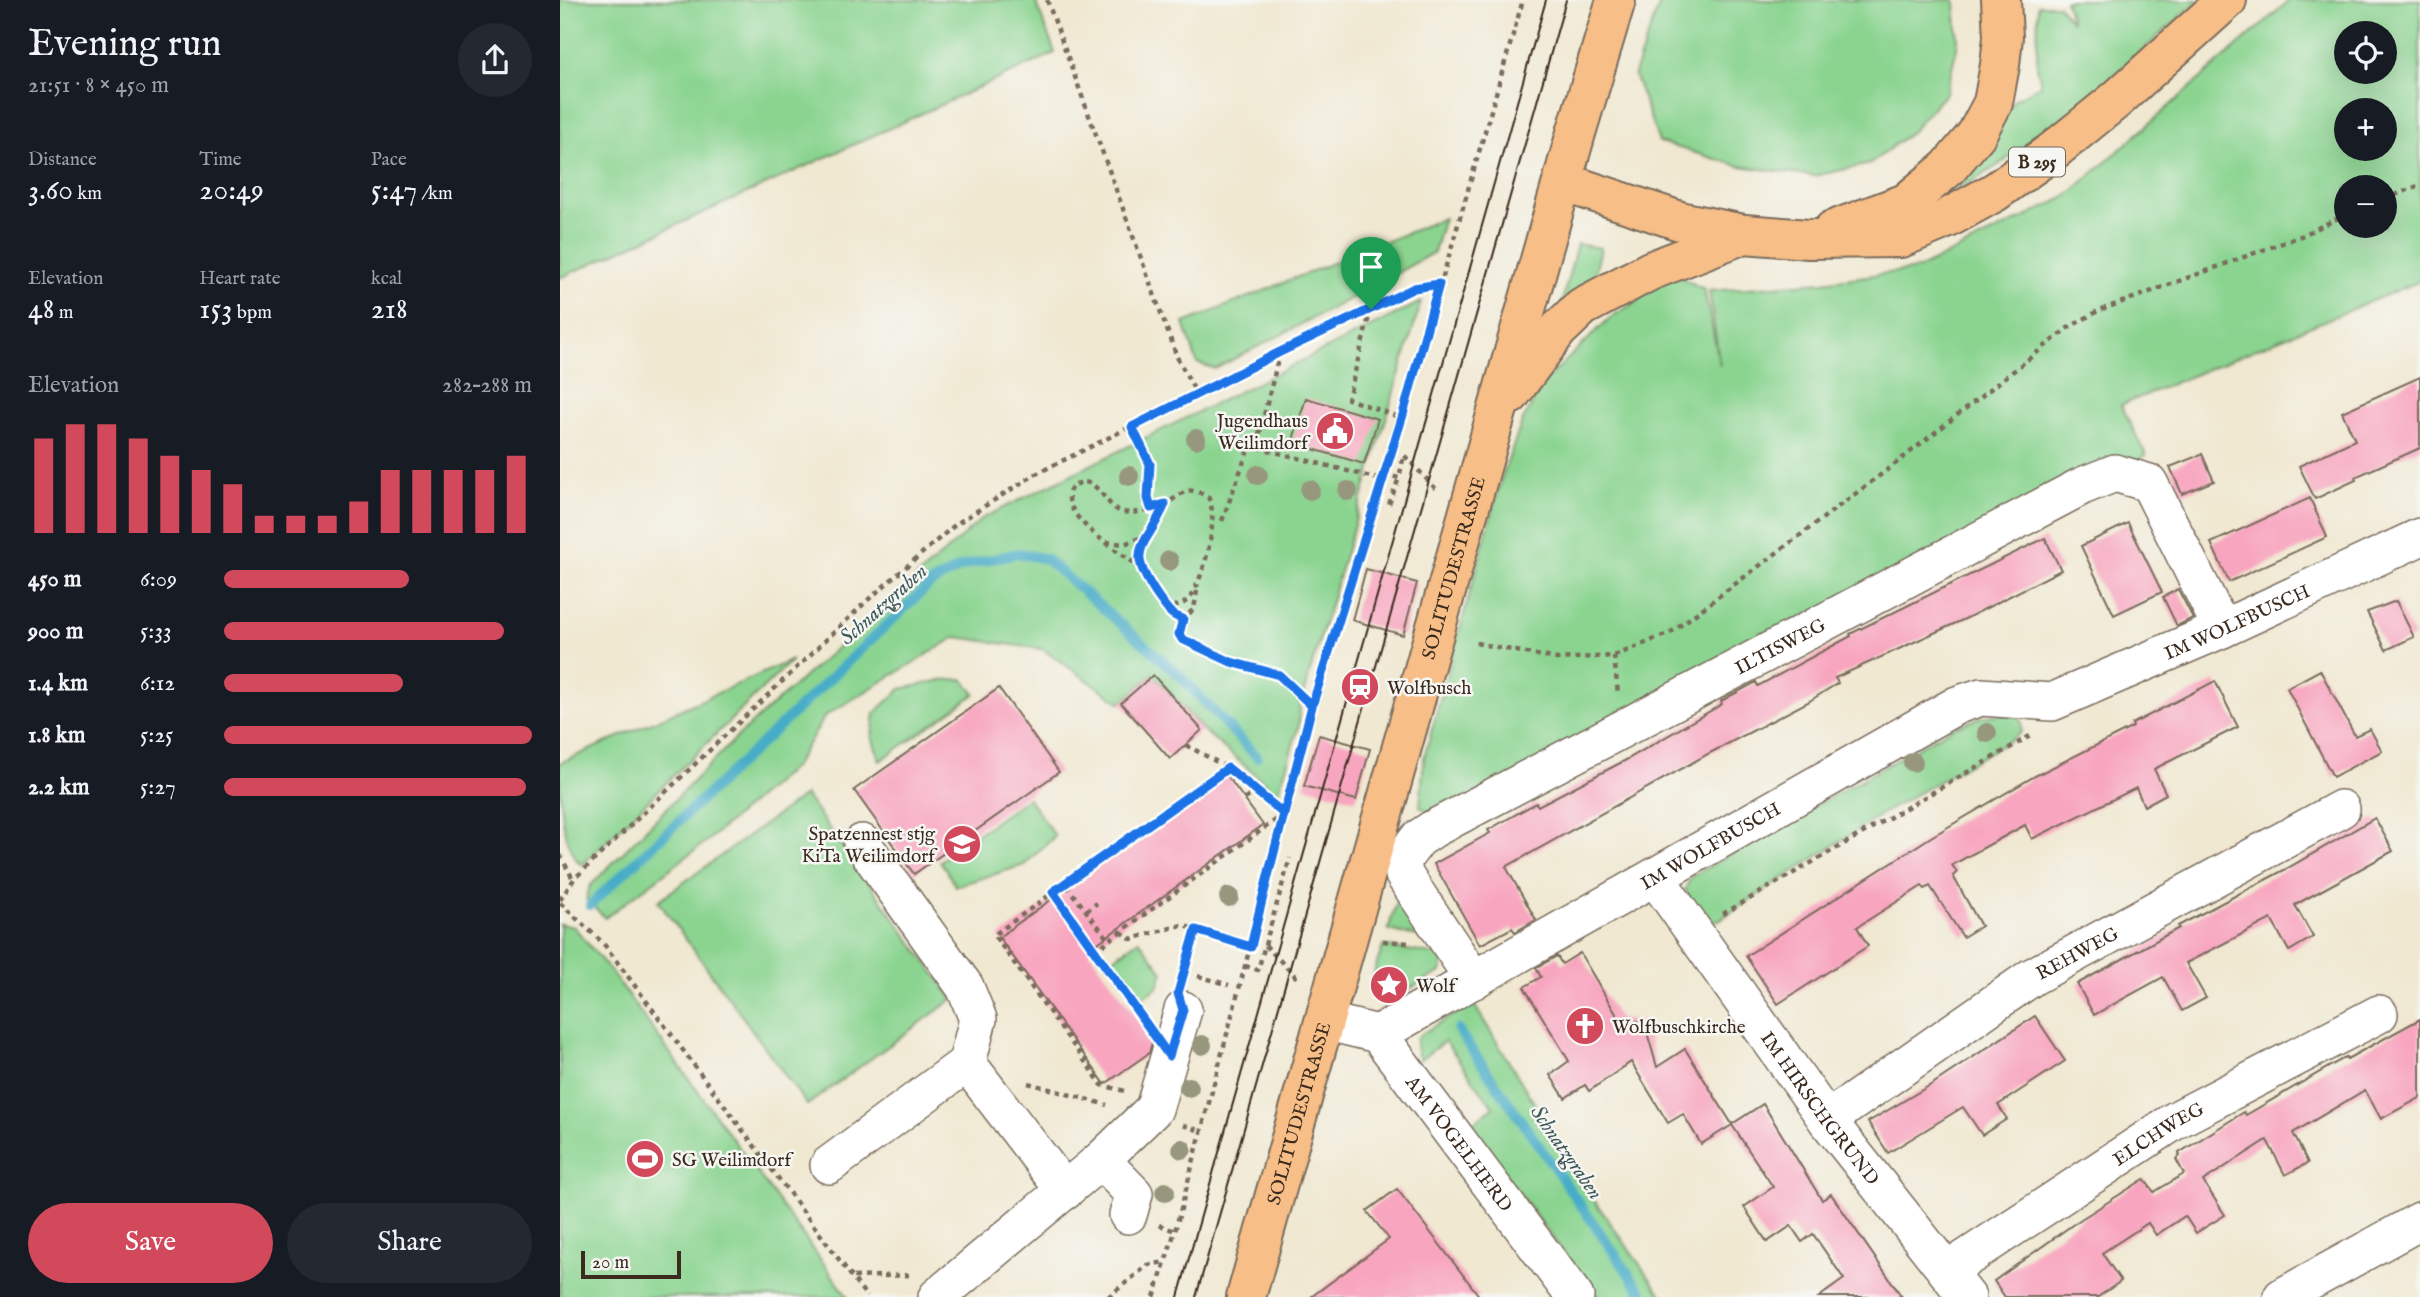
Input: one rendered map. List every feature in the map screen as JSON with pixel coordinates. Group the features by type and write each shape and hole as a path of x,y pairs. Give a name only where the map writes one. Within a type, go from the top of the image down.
{"main road":[{"name":"SOLITUDESTRASSE","path":"1246,1297 1616,0"},
{"name":"B 295","path":"1809,239 1906,203 1948,168 1976,135 1993,103 2003,37 2001,0"},
{"name":"B 295","path":"1563,182 1680,220 1744,234 1809,239 1901,238 1946,219 1995,192 2053,151 2116,100 2227,0"},
{"name":"B 295","path":"1496,415 1558,330 1582,307 1650,271 1744,234"}],"street":[{"name":"ILTISWEG","path":"1474,980 1404,875 1402,860 1418,839 2082,486 2115,473 2149,483 2222,629"},
{"name":"IM WOLFBUSCH","path":"1378,1034 1957,705 1980,697 2052,702 2222,629 2420,537"},
{"name":"REHWEG","path":"1827,1119 2032,976 2341,809"},
{"path":"829,1165 967,1063 978,1019 965,988 862,843"},
{"name":"IM HIRSCHGRUND","path":"1655,877 1827,1119 1957,1284"},
{"path":"925,1286 1065,1191 1101,1160 1153,1108 1183,1010"},
{"name":"ELCHWEG","path":"1957,1284 2176,1120 2379,1014"},
{"path":"1324,1021 1378,1034"},
{"name":"AM VOGELHERD","path":"1378,1034 1575,1297"},
{"path":"967,1063 1065,1191"},
{"path":"1101,1160 1134,1194 1128,1214"},
{"path":"2282,1297 2420,1221"}],"path":[{"path":"1047,0 1177,357 1197,395"},
{"path":"1154,1297 1202,1131 1312,706 1402,418 1523,0"},
{"path":"2397,194 2420,185"},
{"path":"1476,643 1557,659 1615,656 1670,633 1895,464 2068,328 2098,312 2301,236 2334,220"},
{"path":"867,1297 610,951 560,902 574,879 860,607 956,524 1036,474 1280,352 1414,288 1439,284"},
{"path":"1371,309 1348,399 1402,418"},
{"path":"1222,521 1247,453 1256,447 1280,352"},
{"path":"1132,427 1150,464 1148,498 1151,508"},
{"path":"1256,447 1382,481"},
{"path":"1389,504 1404,455 1438,491"},
{"path":"1384,474 1399,478"},
{"path":"1142,569 1088,529 1073,511 1070,502 1071,488 1078,483 1095,486 1111,505 1124,513 1134,513 1165,504 1179,494 1192,490 1208,497 1212,503 1213,527 1199,577 1194,609 1183,619 1179,634 1182,639 1231,662 1279,675 1312,706"},
{"path":"1165,504 1156,525 1146,536 1140,553 1142,569 1152,590 1171,605 1177,606 1191,596 1199,577"},
{"path":"1105,541 1124,544 1146,536"},
{"path":"1159,597 1168,613 1183,619"},
{"path":"1692,932 2028,739 2052,702"},
{"path":"1186,745 1228,768 1284,814"},
{"path":"1202,1131 1102,1085 994,935 1228,768"},
{"path":"1245,799 1256,791"},
{"path":"1095,952 1284,814"},
{"path":"560,855 574,879"},
{"path":"1245,967 1258,970 1290,858"},
{"path":"1065,884 1109,940"},
{"path":"1053,892 1169,1056"},
{"path":"1086,911 1097,903"},
{"path":"1121,932 1131,939 1182,925 1251,947"},
{"path":"1183,1010 1178,993 1196,930"},
{"path":"1265,945 1300,981 1302,972"},
{"path":"1184,972 1229,985"},
{"path":"1021,1073 1029,1084 1153,1108"},
{"path":"1108,1297 1148,1265 1165,1262"},
{"path":"853,1277 925,1286"}],"green space":[{"path":"560,0 1035,0 1055,53 560,278"},
{"path":"1661,0 1955,0 1958,43 1946,93 1912,131 1870,164 1814,176 1739,166 1659,142 1634,74"},
{"path":"2065,0 2199,0 2052,126 1956,191 1989,145 2014,100 2041,85 2037,66 2038,5 2058,5 2072,22"},
{"path":"2290,0 2420,0 2420,281 2121,405 2146,455 2115,473 1446,820 1420,807 1424,758 1502,477 1522,422 1545,381 1611,317 1639,300 1634,289 1676,275 1704,289 1720,366 1709,291 1823,282 1918,269 2066,197"},
{"path":"1444,218 1434,252 1215,369 1197,363 1184,323"},
{"path":"1577,244 1601,248 1594,278 1561,306"},
{"path":"1421,302 1300,705 1299,725 1278,794 1203,730 1153,675 1121,703 1042,649 956,637 825,716 794,767 707,841 605,918 586,899 590,886 739,735 983,518"},
{"path":"792,660 582,865 569,846 565,833 560,763"},
{"path":"963,679 975,694 880,761 872,737 875,713 901,689 943,680"},
{"path":"2000,714 2017,716 2022,723 2021,732 2014,738 1882,814 1719,920 1705,922 1685,890 1691,877 1952,728 1981,717"},
{"path":"805,795 953,999 807,1105 658,901"},
{"path":"1028,798 1055,836 1024,865 956,886 940,861"},
{"path":"1398,897 1429,939 1388,930"},
{"name":"SG Weilimdorf","path":"560,924 574,927 608,968 848,1297 560,1297"},
{"path":"1139,940 1163,972 1158,987 1140,999 1111,960"},
{"path":"1383,946 1444,956 1441,972 1387,1001 1379,998 1372,986"},
{"path":"1473,1003 1591,1196 1663,1297 1597,1297 1469,1126 1493,1107 1445,1041 1420,1060 1416,1046 1418,1037"}],"building":[{"path":"2420,377 2420,448 2355,477 2356,480 2315,499 2299,466 2355,440 2342,412"},
{"name":"Jugendhaus Weilimdorf","path":"1306,398 1378,419 1364,464 1292,443"},
{"path":"2202,454 2214,481 2182,494 2170,467"},
{"path":"2310,498 2327,537 2229,582 2211,543"},
{"path":"2128,523 2162,592 2114,615 2081,546"},
{"path":"2045,538 2061,570 1967,618 1835,678 1838,683 1808,702 1708,754 1506,867 1536,920 1515,932 1512,928 1480,945 1434,864 1490,833 1488,830 1536,803 1538,806 1626,760 1756,682 1758,686 1851,636 1850,634"},
{"path":"1366,569 1417,583 1403,635 1352,620"},
{"path":"2178,589 2193,618 2177,626 2163,597"},
{"path":"2396,601 2414,637 2386,650 2367,612"},
{"path":"2320,670 2355,736 2370,729 2382,751 2333,777 2287,688"},
{"path":"1153,675 1202,730 1170,759 1121,703"},
{"path":"2215,681 2238,727 2154,769 2166,794 2144,806 2136,788 2032,839 2025,825 1952,865 1957,872 1953,876 1981,926 1963,937 1930,886 1925,889 1922,886 1857,927 1868,946 1778,1004 1746,956 1931,837 2035,776 2133,727 2132,724"},
{"path":"999,688 1059,772 914,874 854,790"},
{"path":"1319,735 1370,749 1356,800 1304,786"},
{"path":"1226,774 1263,825 1088,950 1153,1039 1149,1053 1105,1084 999,937"},
{"path":"2375,818 2393,851 2295,905 2313,937 2289,951 2271,919 2186,963 2206,998 2182,1011 2163,977 2094,1015 2077,984"},
{"path":"1580,953 1619,1019 1644,1022 1657,1067 1685,1049 1732,1124 1763,1104 1822,1200 1831,1194 1902,1297 1819,1297 1844,1279 1813,1234 1802,1242 1791,1226 1767,1242 1744,1207 1773,1187 1732,1125 1701,1144 1683,1114 1668,1123 1631,1062 1589,1091 1585,1085 1565,1098 1550,1075 1569,1061 1524,987 1541,977 1536,968 1557,956 1562,964"},
{"path":"2035,1016 2065,1061 1998,1105 2007,1119 1982,1135 1963,1107 1888,1153 1868,1122 1934,1083"},
{"path":"2420,1019 2420,1098 2381,1119 2365,1090 2293,1133 2308,1163 2285,1175 2267,1140 2203,1181 2225,1215 2196,1233 2185,1216 2156,1235 2148,1223 2102,1253 2121,1281 2098,1297 2005,1297 1994,1281 2075,1223 2144,1179 2154,1192 2184,1174 2176,1159 2180,1156 2179,1153 2244,1112 2246,1115 2346,1057 2347,1059"},
{"path":"1397,1189 1480,1297 1311,1297 1389,1239 1367,1211"}],"waterway":[{"name":"Schnatzgraben","path":"590,905 931,583 963,566 1018,553 1046,559 1177,673 1257,757"},
{"name":"Schnatzgraben","path":"1458,1030 1645,1297"}],"tram line":[{"path":"1178,1297 1546,0"},
{"path":"1196,1297 1566,0"}],"place":[{"name":"Jugendhaus Weilimdorf","path":"1335,431"},
{"name":"Wolfbusch","path":"1360,687"},
{"name":"Spatzennest stjg KiTa Weilimdorf","path":"962,844"},
{"name":"Wolf","path":"1389,985"},
{"name":"Wolfbuschkirche","path":"1585,1026"},
{"name":"SG Weilimdorf","path":"645,1159"}],"route":[{"path":"1371,309 1132,427 1150,464 1152,473 1148,498 1151,508 1165,504 1156,525 1142,544 1142,569 1168,613 1183,619 1179,634 1182,639 1231,662 1279,675 1312,706 1293,782 1270,861 1251,947 1196,930 1178,993 1183,1010 1169,1056 1053,892 1228,768 1284,814 1293,782 1312,706 1402,418 1439,284 1414,288 1371,309"}]}
